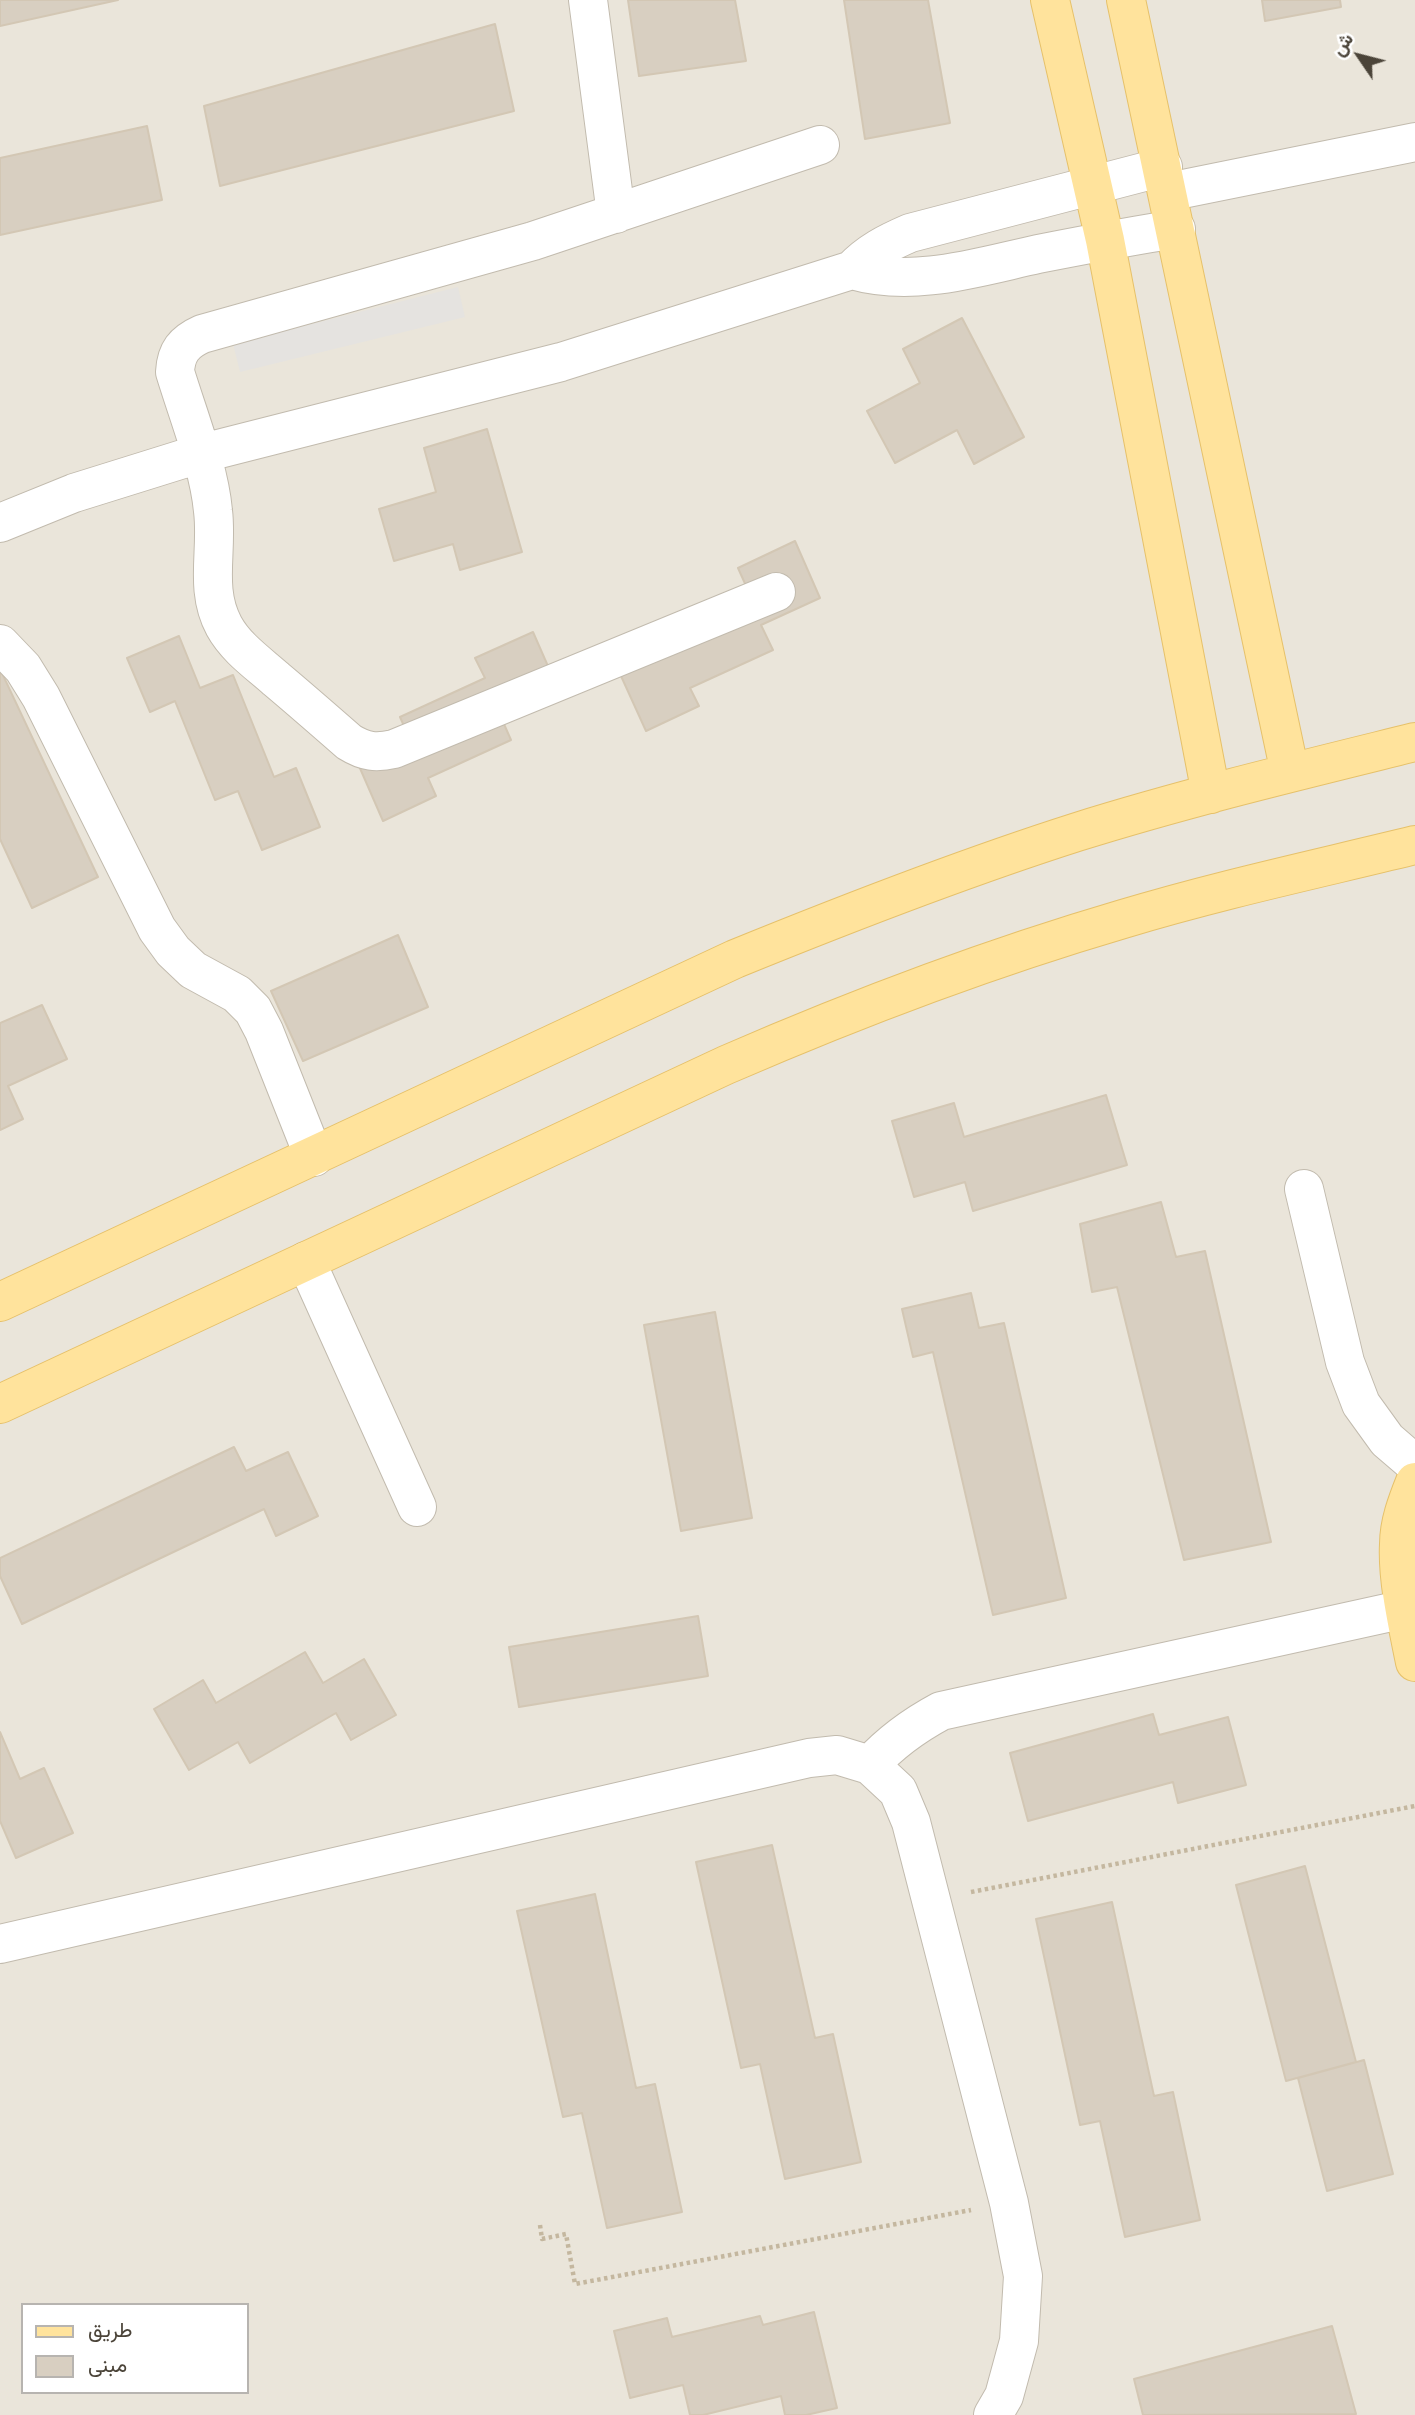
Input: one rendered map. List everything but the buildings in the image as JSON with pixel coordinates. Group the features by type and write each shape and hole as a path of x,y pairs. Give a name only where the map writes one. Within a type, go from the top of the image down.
{"main road":[{"path":"1049,0 1094,186 1211,793"},
{"path":"1126,0 1290,773"},
{"path":"0,1302 735,958 947,876 1078,832 1211,793 1415,742"},
{"path":"0,1404 726,1065 823,1023 922,985 1123,918 1415,845"},
{"path":"1415,1482 1405,1505 1399,1545 1405,1609 1415,1662"}],"street":[{"path":"588,0 616,214"},
{"path":"852,270 864,257 886,243 910,233 1094,186 1166,180 1415,142"},
{"path":"776,592 394,748 378,752 363,750 349,742 242,649 225,627 214,599 211,570 214,511 175,372 175,360 190,339 533,241 820,145"},
{"path":"0,523 74,493 200,454 561,362 852,270 891,276 939,275 1105,240 1176,229"},
{"path":"0,644 23,668 41,697 157,929 173,951 193,970 237,994 253,1010 264,1031 314,1157"},
{"path":"1304,1189 1345,1362 1361,1404 1387,1440 1415,1464"},
{"path":"306,1261 417,1507"},
{"path":"870,1765 898,1737 941,1711 1405,1609"},
{"path":"0,1944 808,1758 837,1755 870,1765 898,1791 911,1822 1009,2203 1023,2276 1019,2341 1004,2396 993,2415"}],"path":[{"path":"932,1900 1415,1806"},
{"path":"540,2225 542,2239 566,2234 575,2284 1009,2203"}],"shaded area":[{"path":"0,0 1415,0 1415,2415 0,2415"},
{"path":"458,287 465,317 240,372 233,344"}]}
